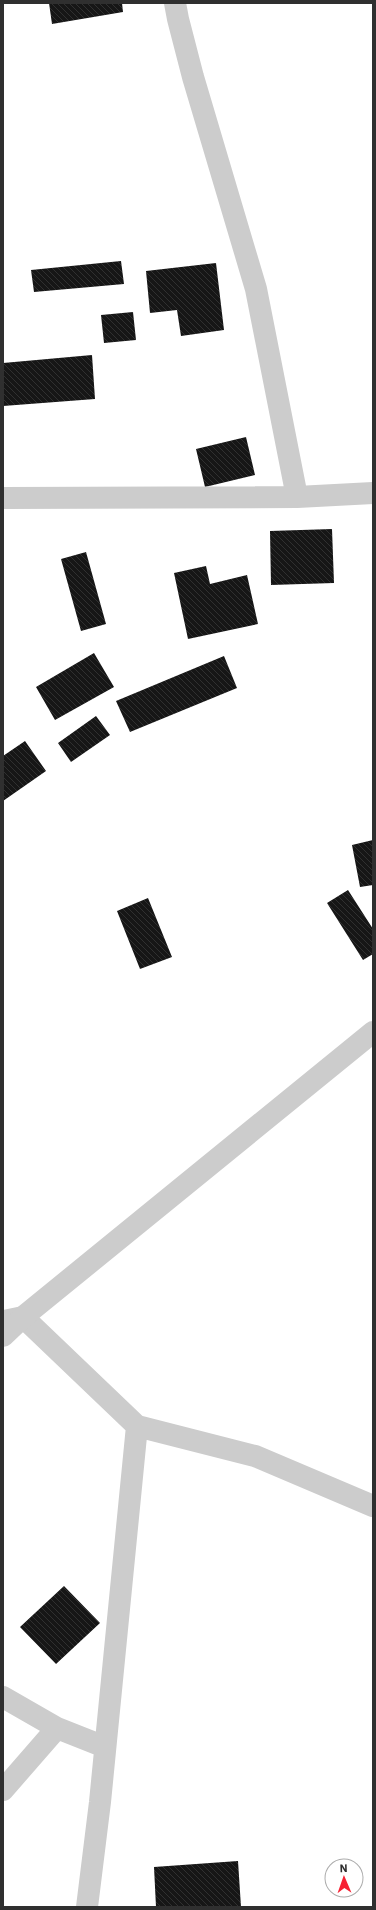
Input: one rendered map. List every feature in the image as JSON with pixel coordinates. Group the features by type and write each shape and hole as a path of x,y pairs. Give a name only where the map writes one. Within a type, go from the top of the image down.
{"street":[{"path":"175,3 193,77 256,289 297,497"},
{"path":"3,498 297,497 373,493"},
{"path":"3,1336 13,1319 373,1032"},
{"path":"13,1319 137,1426 255,1456 373,1506"},
{"path":"87,1907 100,1802 137,1426"},
{"path":"3,1697 57,1728 105,1747"},
{"path":"3,1790 57,1728"}],"building":[{"path":"49,3 122,3 123,12 52,24"},
{"path":"121,261 124,284 34,292 31,270"},
{"path":"216,263 224,330 181,336 177,310 150,313 146,271"},
{"path":"133,312 136,340 104,343 101,315"},
{"path":"92,355 95,399 3,406 3,363"},
{"path":"246,437 255,475 205,487 196,449"},
{"path":"332,529 334,583 271,585 270,531"},
{"path":"86,552 106,624 81,631 61,559"},
{"path":"206,566 210,584 247,575 258,624 188,639 174,573"},
{"path":"94,653 114,687 55,720 36,687"},
{"path":"224,656 237,688 130,732 116,701"},
{"path":"96,716 110,735 71,762 58,743"},
{"path":"25,741 46,771 3,801 3,756"},
{"path":"373,840 373,885 360,887 352,845"},
{"path":"348,890 373,929 373,954 363,960 327,903"},
{"path":"148,898 172,957 140,969 117,911"},
{"path":"64,1586 100,1623 56,1664 20,1627"},
{"path":"238,1861 241,1907 156,1907 154,1867"}]}
